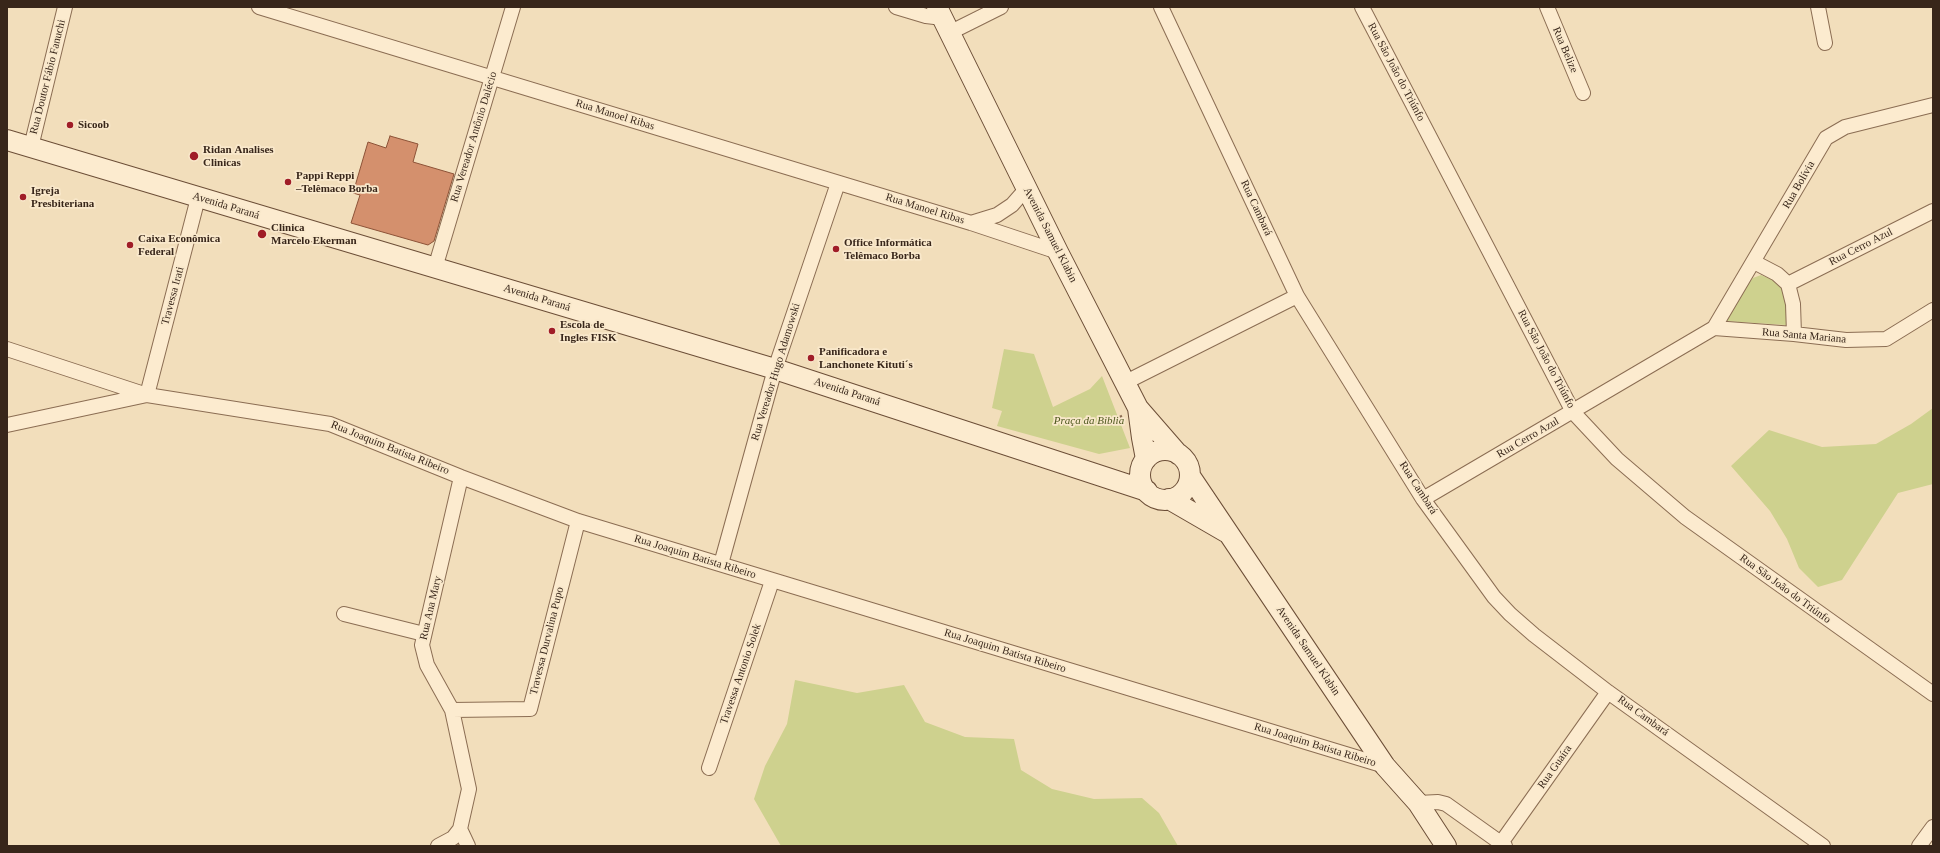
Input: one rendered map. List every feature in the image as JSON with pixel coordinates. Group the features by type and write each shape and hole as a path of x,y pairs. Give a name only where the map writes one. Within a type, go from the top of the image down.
{"main road":[{"name":"Avenida Samuel Klabin","path":"943,19 1026,189 1138,408 1178,454"},
{"name":"Avenida Paraná","path":"7,140 198,198 775,368 1147,491"},
{"path":"1138,408 1144,463 1141,480 1147,491 1157,498 1169,499 1184,491 1190,476 1189,468 1185,460 1178,454 1162,450 1153,453 1144,463"},
{"name":"Avenida Paraná","path":"1087,471 1144,463"},
{"name":"Avenida Samuel Klabin","path":"1190,476 1385,766 1418,803 1446,846"},
{"name":"Avenida Samuel Klabin","path":"1169,499 1231,535"}],"street":[{"name":"Rua Doutor Fábio Fanuchi","path":"31,147 66,7"},
{"name":"Rua Manoel Ribas","path":"259,7 971,223 1058,252"},
{"name":"Rua Vereador Antônio Dalécio","path":"435,268 513,7"},
{"path":"896,7 926,16 943,19 1001,7"},
{"name":"Rua Cambará","path":"1161,7 1297,296 1423,499 1494,597 1510,614 1608,692 1823,846"},
{"name":"Rua São João do Triúnfo","path":"1362,7 1573,412 1617,459 1685,517 1933,694"},
{"name":"Rua Belize","path":"1547,7 1583,93"},
{"path":"1818,7 1825,43"},
{"name":"Rua Bolívia","path":"1714,328 1730,298 1754,262 1826,138 1845,127 1933,105"},
{"name":"Rua Vereador Hugo Adamowski","path":"721,564 775,368 838,183"},
{"name":"Rua Manoel Ribas","path":"971,223 997,215 1012,205 1026,189"},
{"name":"Travessa Irati","path":"147,395 198,198"},
{"name":"Rua Cerro Azul","path":"1788,284 1933,211"},
{"path":"1754,262 1777,274 1788,284 1793,304 1794,334"},
{"path":"1126,382 1297,296"},
{"name":"Rua Santa Mariana","path":"1714,328 1794,334 1846,340 1886,339 1933,310"},
{"name":"Rua Cerro Azul","path":"1423,499 1714,328"},
{"name":"Rua Joaquim Batista Ribeiro","path":"7,349 147,395 330,424 461,477 578,521 1385,766"},
{"path":"7,425 147,395"},
{"name":"Rua Ana Mary","path":"456,833 469,789 452,710 427,665 422,645 461,477"},
{"name":"Travessa Durvalina Pupo","path":"452,710 530,709 578,521"},
{"name":"Travessa Antonio Solek","path":"709,768 772,581"},
{"path":"344,614 424,634"},
{"name":"Rua Guaíra","path":"1503,844 1608,692"},
{"path":"1418,803 1438,802 1446,804 1503,844"},
{"path":"1919,846 1933,827"},
{"path":"438,846 456,833 468,846"}],"green space":[{"path":"1761,275 1780,283 1790,304 1786,325 1725,321 1734,303 1753,278"},
{"name":"Praça da Biblia","path":"1004,349 1034,354 1053,407 1090,389 1102,376 1130,448 1099,454 997,426 1002,411 992,408"},
{"path":"1933,408 1933,484 1898,493 1842,580 1818,587 1799,568 1787,539 1770,511 1731,466 1769,430 1822,447 1876,444 1911,424"},
{"path":"795,680 857,693 904,685 925,722 965,737 1014,739 1021,770 1052,789 1094,799 1142,798 1159,813 1178,846 781,846 754,799 765,766 787,724"}],"building":[{"path":"390,136 418,144 413,162 454,174 434,241 428,245 351,223 360,195 353,193 368,142 386,148"}],"place":[{"name":"Sicoob","path":"70,125"},
{"name":"Ridan Analises Clinicas","path":"194,156"},
{"name":"Pappi Reppi –Telêmaco Borba","path":"288,182"},
{"name":"Igreja Presbiteriana","path":"23,197"},
{"name":"Clinica Marcelo Ekerman","path":"262,234"},
{"name":"Caixa Econômica Federal","path":"130,245"},
{"name":"Office Informática Telêmaco Borba","path":"836,249"},
{"name":"Escola de Ingles FISK","path":"552,331"},
{"name":"Panificadora e Lanchonete Kituti´s","path":"811,358"}]}
